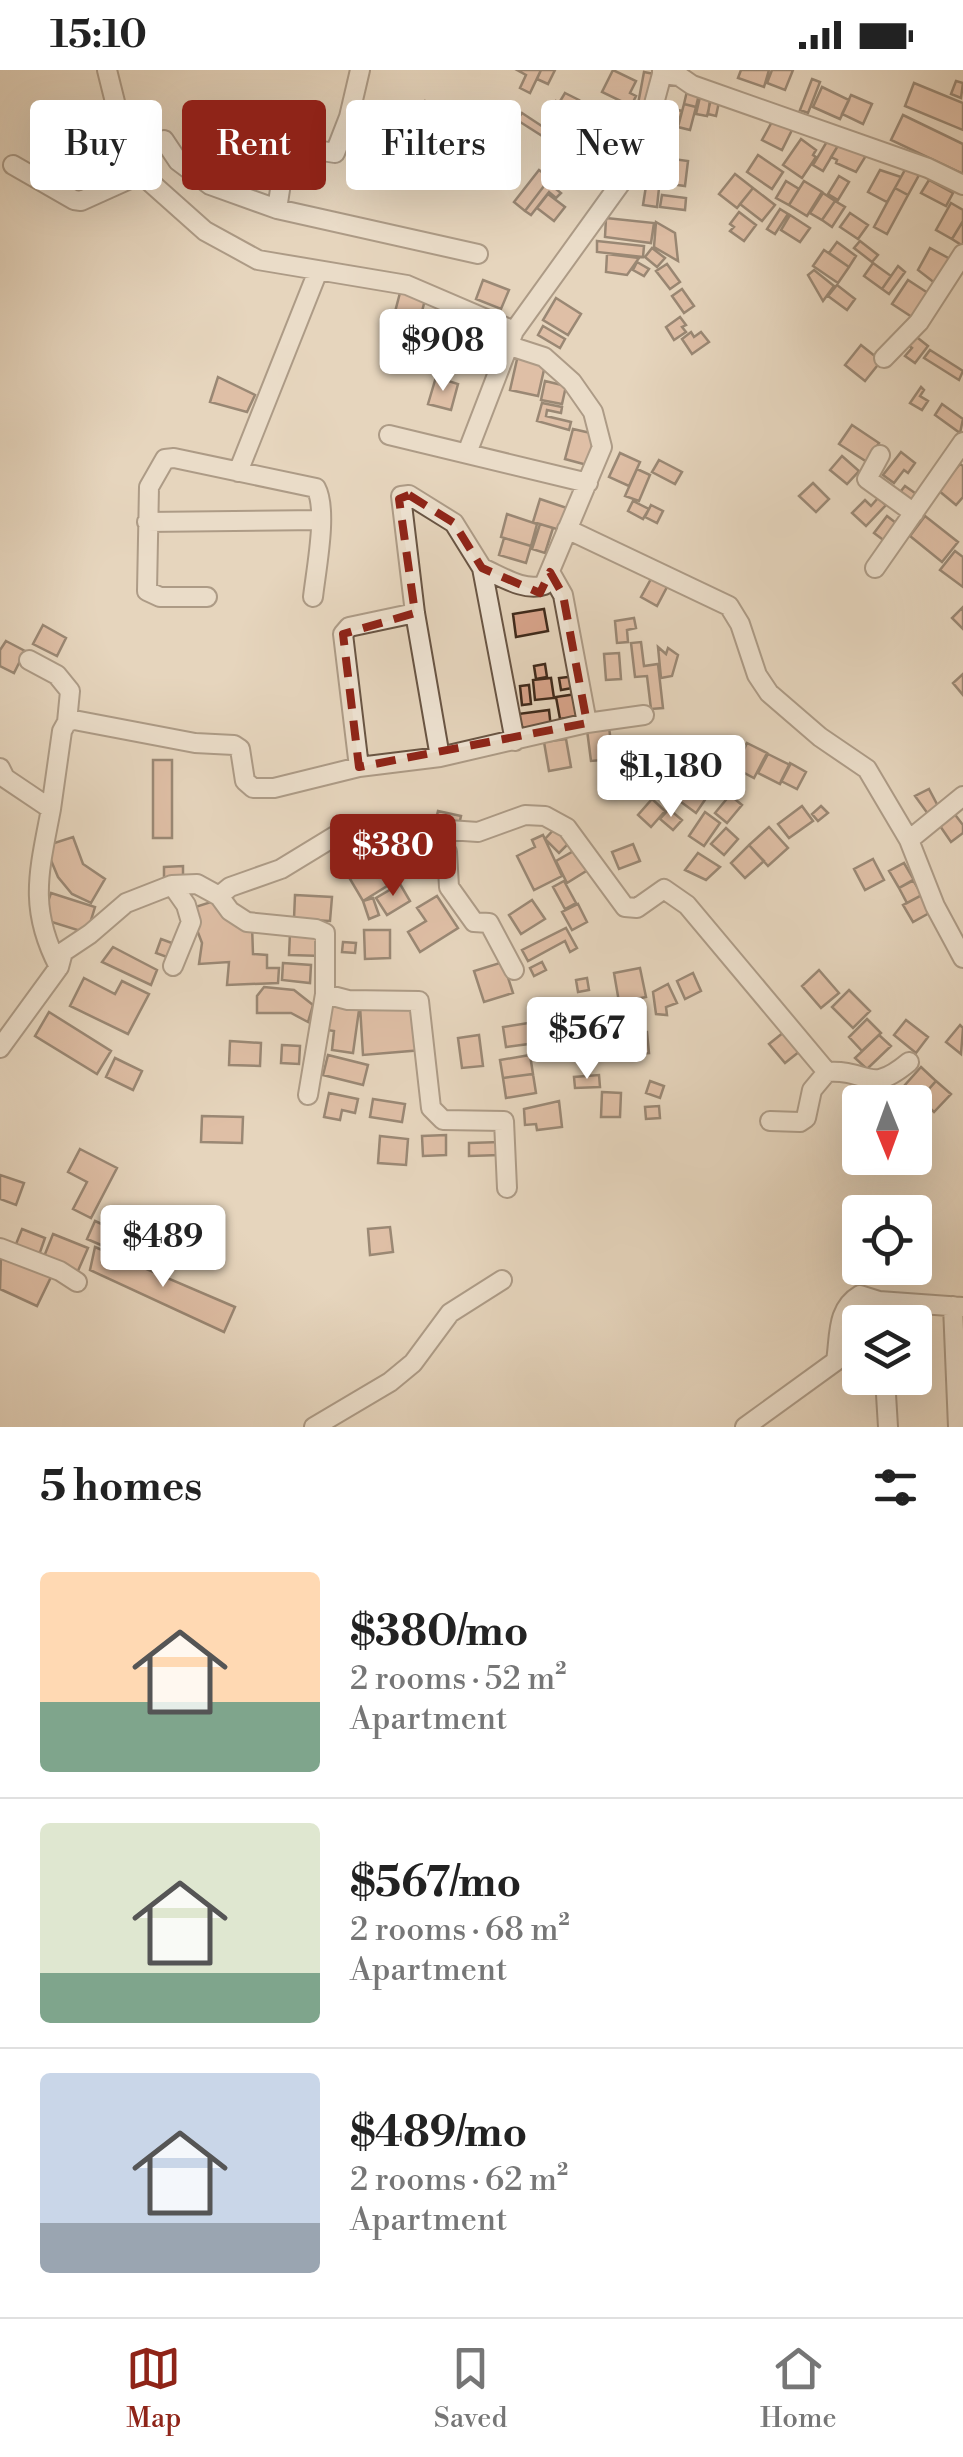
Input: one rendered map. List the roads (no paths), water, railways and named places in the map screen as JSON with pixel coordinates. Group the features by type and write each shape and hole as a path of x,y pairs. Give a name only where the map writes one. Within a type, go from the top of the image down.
{"street":[{"path":"107,70 117,100"},
{"path":"277,209 286,152 290,146 298,146 336,152 360,70"},
{"path":"467,453 511,338 625,178 648,126 662,72 928,168 963,186"},
{"path":"164,140 178,160 210,185 277,209 478,254"},
{"path":"13,164 30,174"},
{"path":"57,190 81,201 105,190"},
{"path":"157,190 231,247 258,260 407,285 544,357 572,382 593,412 602,446 550,572 538,589 482,568"},
{"path":"884,358 919,322 963,254"},
{"path":"238,472 318,271"},
{"path":"389,435 588,483"},
{"path":"875,568 963,442"},
{"path":"880,455 866,479 914,513"},
{"path":"206,598 160,597 147,591 149,487 165,459 316,488 320,494 320,520 313,598"},
{"path":"440,757 415,613 401,496 408,495 454,523 482,568 516,741"},
{"path":"147,522 320,520"},
{"path":"567,530 729,606 768,693 867,770 909,840 935,906 963,958"},
{"path":"550,572 564,596 587,723"},
{"path":"358,767 343,634 350,626 415,613"},
{"path":"29,660 58,675 70,691 38,882 40,922 59,967"},
{"path":"67,722 74,720 195,744 234,745 240,749 245,781 252,788 274,788 358,767 440,757 587,723 644,716"},
{"path":"0,768 5,778 50,810"},
{"path":"909,840 963,796"},
{"path":"219,896 230,887 282,869 340,833 376,825 478,832 525,815 545,816 567,828 625,906 637,908 664,889 670,890 827,1072"},
{"path":"430,830 447,852 449,887 474,922 489,924 514,970"},
{"path":"0,1048 59,967 62,952 126,903 172,885 196,884 219,896 247,922 325,933 325,994 308,1095"},
{"path":"172,885 192,922 174,966"},
{"path":"325,994 348,1000 419,1001 430,1108 443,1120 504,1121 507,1188"},
{"path":"770,1120 800,1122 806,1118 812,1090 827,1072 842,1071 871,1082 891,1077 909,1062"},
{"path":"0,1248 60,1271 77,1282"},
{"path":"314,1427 390,1382 412,1364 450,1313 502,1280"},
{"path":"745,1427 836,1361 842,1313 847,1302 860,1295 879,1301 958,1307 958,1427"},
{"path":"879,1301 879,1305"},
{"path":"886,1395 888,1427"}]}
